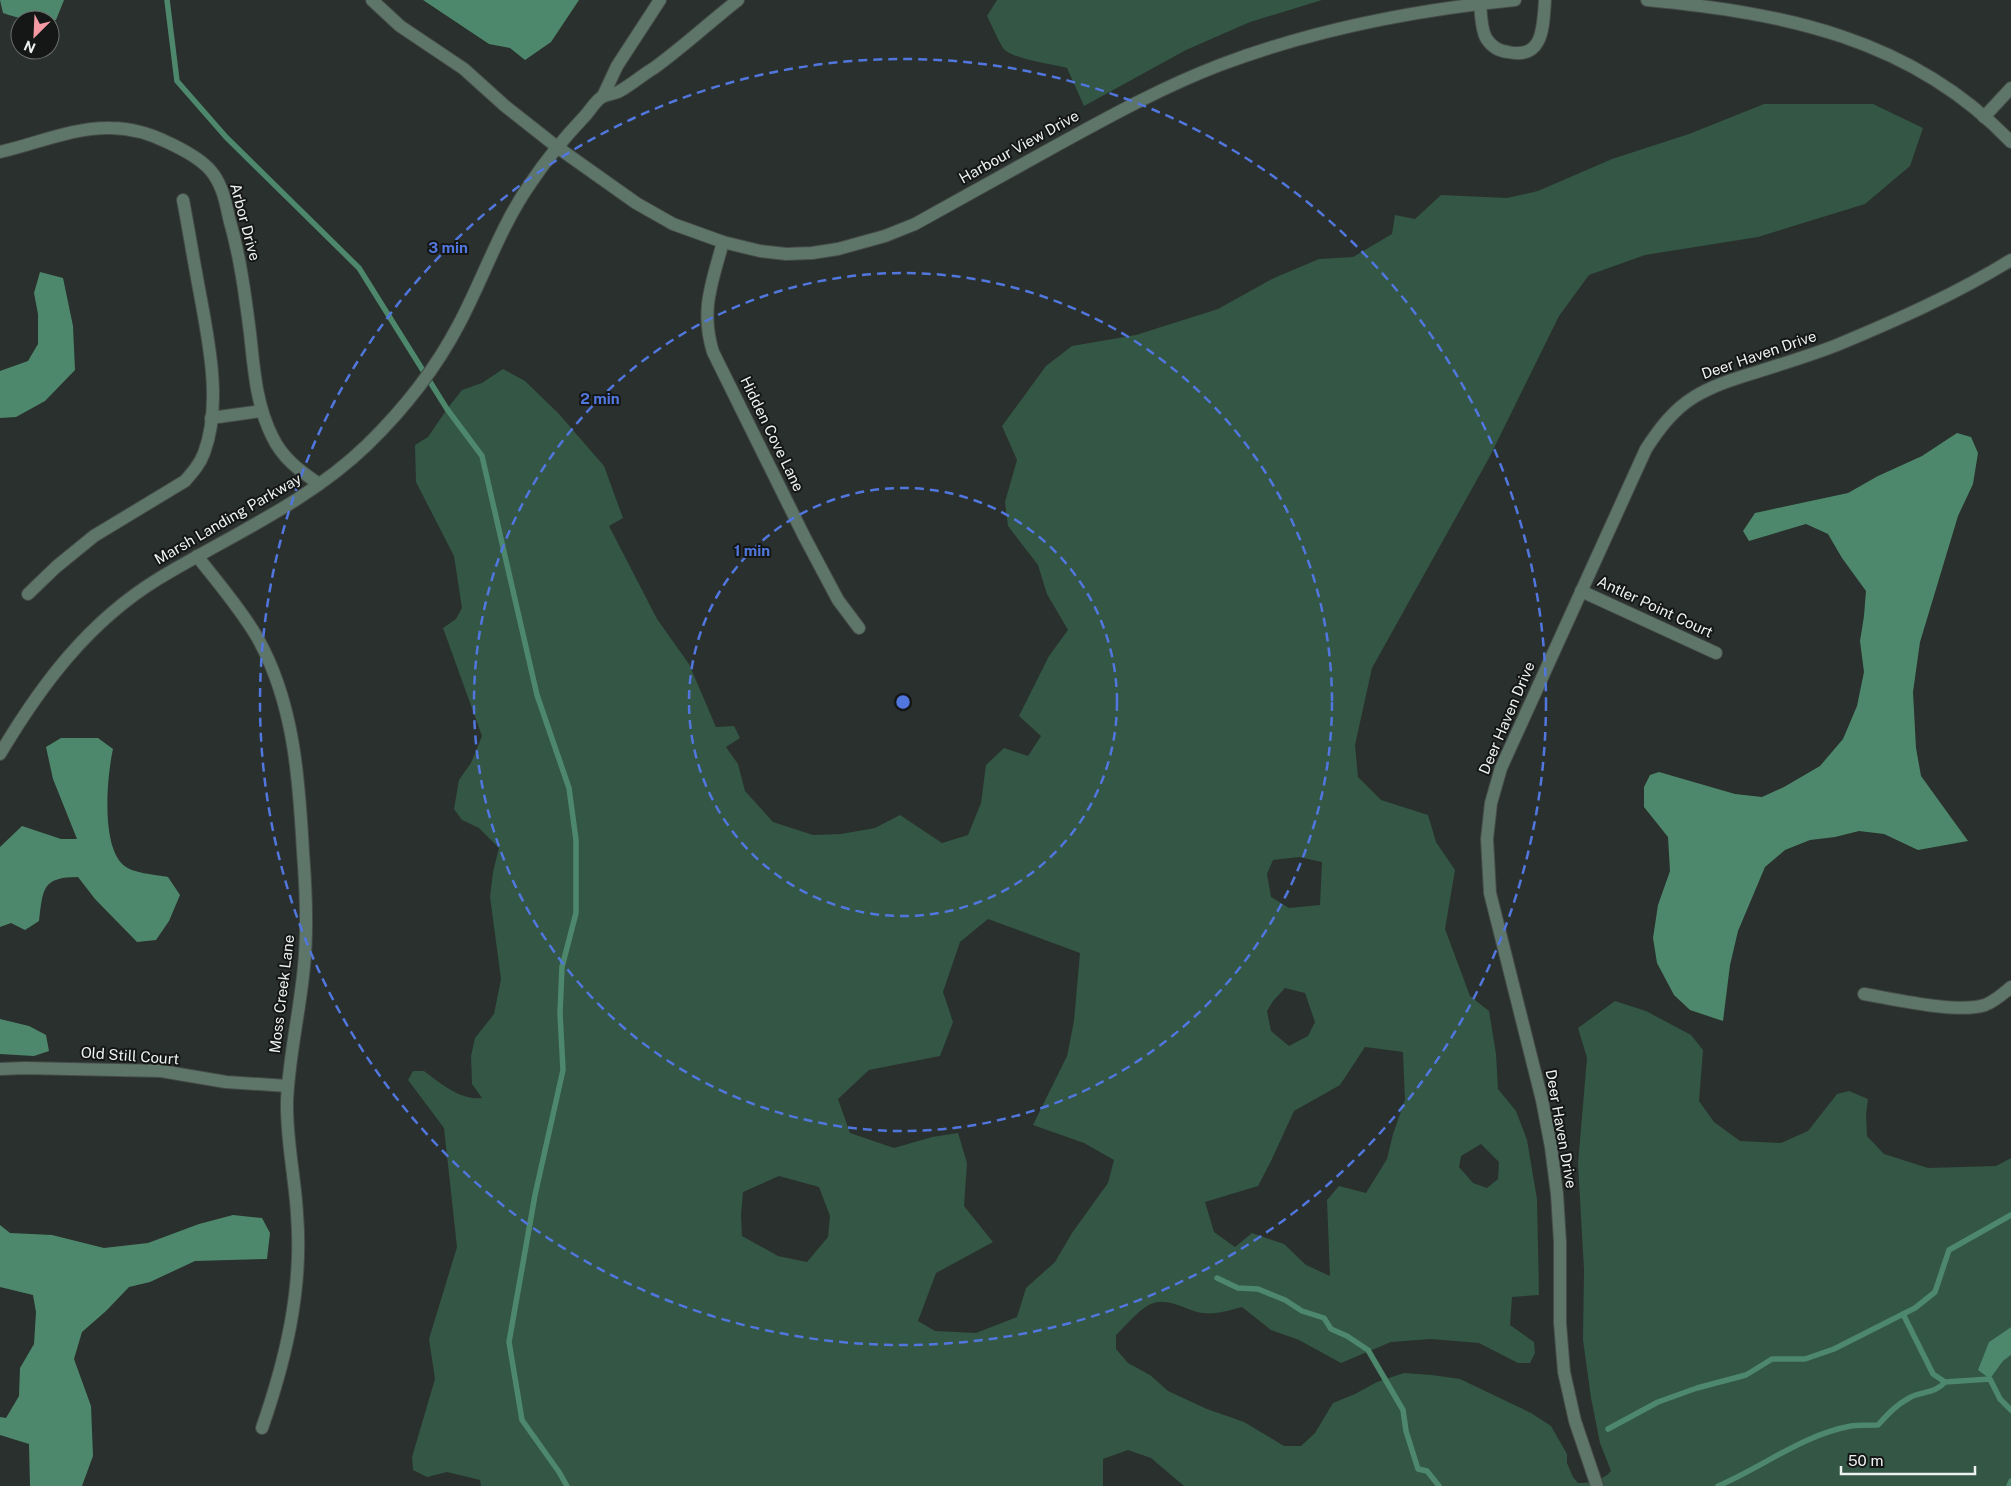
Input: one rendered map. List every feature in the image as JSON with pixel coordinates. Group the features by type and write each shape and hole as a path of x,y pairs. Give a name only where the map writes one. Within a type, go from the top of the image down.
{"street":[{"name":"Harbour View Drive","path":"372,0 400,26 464,69 505,106 557,147 636,203 674,224 723,242 760,251 786,254 838,249 885,236 915,224 1110,116 1220,65 1287,42 1356,24 1406,13 1515,0"},
{"path":"603,96 617,66 660,0"},
{"name":"Marsh Landing Parkway","path":"0,754 40,690 56,669 94,630 135,595 197,556 276,513 319,484 366,446 417,390 436,362 459,325 528,186 557,147 603,96 618,92 656,66 738,0"},
{"path":"1480,3 1485,36 1493,47 1504,52 1519,55 1531,50 1538,42 1543,28 1545,0"},
{"path":"1647,0 1711,6 1774,16 1813,26 1863,43 1889,54 1928,76 1984,117 2011,142"},
{"path":"1984,117 2011,88"},
{"name":"Arbor Drive","path":"0,152 85,129 111,128 132,130 154,136 176,146 202,163 214,175 222,190 235,238 244,283 256,391 261,411 272,437 282,453 299,471 319,484"},
{"path":"28,594 56,567 94,536 185,481 196,469 204,454 210,435 211,418 212,384 209,344 183,200"},
{"name":"Hidden Cove Lane","path":"723,242 707,301 708,336 713,352 804,536 838,600 859,628"},
{"name":"Deer Haven Drive","path":"1595,1481 1575,1421 1564,1372 1560,1323 1560,1242 1557,1194 1551,1147 1542,1100 1490,893 1487,857 1491,803 1500,768 1646,449 1658,430 1674,412 1693,397 1714,386 1812,354 1896,320 1969,285 2011,260"},
{"path":"211,418 261,411"},
{"name":"Moss Creek Lane","path":"197,556 239,609 257,638 276,678 293,742 302,822 306,912 304,969 290,1056 288,1086 289,1132 298,1216 298,1263 286,1351 262,1428"},
{"name":"Antler Point Court","path":"1581,591 1716,653"},
{"path":"1864,994 1965,1008 1984,1005 1996,1000 2011,987"},
{"name":"Old Still Court","path":"0,1069 161,1071 226,1082 288,1086"}],"shaded area":[{"path":"0,0 64,0 60,10 10,10 10,15 3,13"},
{"path":"423,0 579,0 551,42 525,60 510,48 489,44"},
{"path":"997,0 1322,0 1250,22 1186,50 1084,106 1067,68 1023,58 1007,52 1003,48 987,16"},
{"path":"1764,104 1873,104 1923,128 1910,166 1865,204 1758,237 1645,255 1589,275 1559,316 1489,458 1372,668 1355,745 1358,777 1381,800 1428,815 1436,842 1455,870 1445,929 1470,996 1489,1011 1496,1054 1498,1089 1516,1111 1527,1140 1537,1199 1539,1295 1512,1297 1510,1325 1534,1342 1535,1353 1530,1363 1518,1363 1479,1343 1431,1339 1391,1342 1341,1363 1299,1340 1271,1330 1242,1307 1223,1312 1208,1313 1197,1312 1164,1302 1151,1304 1142,1309 1116,1335 1116,1349 1128,1363 1150,1375 1168,1391 1207,1409 1244,1422 1284,1446 1301,1446 1315,1433 1333,1403 1377,1382 1404,1373 1460,1379 1531,1413 1551,1426 1567,1454 1567,1463 1578,1483 1592,1482 1604,1477 1611,1471 1600,1443 1591,1398 1583,1340 1584,1270 1578,1164 1587,1058 1578,1028 1615,1001 1646,1011 1691,1035 1703,1050 1699,1101 1714,1122 1740,1141 1781,1143 1808,1131 1837,1094 1849,1091 1868,1099 1866,1114 1867,1136 1884,1154 1928,1168 1996,1166 2011,1158 2011,1327 1989,1342 1990,1379 2003,1361 2011,1355 2011,1486 1184,1486 1151,1458 1128,1450 1103,1459 1103,1486 481,1486 480,1480 447,1472 427,1477 413,1470 412,1457 435,1379 429,1339 457,1247 444,1128 408,1080 413,1071 424,1071 444,1086 459,1094 466,1097 482,1098 472,1084 471,1056 475,1038 494,1014 501,979 490,897 493,872 499,848 479,828 462,820 454,809 459,780 471,763 482,736 443,628 456,619 462,608 454,556 416,482 415,445 428,437 462,390 482,383 503,369 525,381 559,414 604,466 623,518 609,526 657,619 689,664 716,727 734,726 740,738 726,747 738,764 745,791 773,822 813,835 841,834 875,828 900,815 942,843 968,835 981,803 986,765 1004,748 1028,756 1041,736 1019,716 1049,656 1068,630 1047,594 1038,565 1008,526 1005,502 1017,460 1002,426 1046,366 1072,346 1136,335 1218,309 1274,278 1319,259 1353,257 1392,234 1395,215 1415,219 1441,195 1507,198 1538,191 1612,159 1689,134","holes":["1299,857 1322,862 1320,905 1289,908 1271,897 1267,874 1273,860","988,919 1080,953 1074,1021 1067,1056 1033,1125 1084,1143 1114,1160 1108,1183 1072,1233 1055,1262 1026,1288 1017,1317 976,1333 935,1331 918,1321 936,1273 993,1242 964,1206 967,1163 958,1133 932,1137 894,1148 850,1133 838,1099 869,1070 940,1056 953,1022 943,992 960,942","1285,988 1305,993 1315,1022 1308,1036 1289,1046 1271,1031 1267,1011","1365,1047 1403,1052 1405,1100 1393,1134 1387,1159 1366,1193 1339,1186 1327,1200 1330,1276 1306,1265 1284,1244 1252,1233 1235,1247 1214,1232 1205,1202 1258,1186 1294,1111 1340,1085","1481,1144 1499,1162 1498,1179 1487,1188 1473,1183 1459,1167 1461,1156","779,1176 819,1187 830,1216 828,1237 807,1262 778,1256 742,1236 743,1192"]},
{"path":"40,272 63,278 73,326 75,370 45,401 16,417 0,418 0,371 28,361 38,344 38,314 34,293"},
{"path":"1957,433 1971,437 1978,453 1973,484 1958,516 1920,642 1913,692 1916,748 1921,776 1968,841 1918,850 1884,834 1859,831 1835,837 1810,840 1785,850 1765,867 1738,931 1730,965 1723,1021 1690,1010 1674,995 1657,963 1653,938 1658,905 1670,871 1668,837 1644,807 1644,787 1650,775 1659,772 1735,794 1762,797 1784,787 1820,766 1843,739 1857,706 1864,672 1860,641 1866,591 1842,558 1828,534 1806,524 1749,541 1743,531 1755,513 1848,493 1878,476 1922,456"},
{"path":"61,738 98,738 113,749 107,812 112,845 118,858 126,867 140,872 168,877 180,895 169,921 156,940 137,942 95,899 78,877 57,879 46,887 39,921 25,930 11,923 0,927 0,847 22,826 61,839 77,839 53,779 46,747"},
{"path":"0,1019 29,1026 46,1035 49,1051 34,1056 0,1054"},
{"path":"233,1215 262,1218 270,1233 267,1259 195,1261 150,1282 129,1287 82,1332 74,1359 91,1406 93,1456 82,1486 30,1486 29,1444 0,1435 0,1417 6,1418 19,1396 20,1368 34,1344 36,1312 33,1295 0,1287 0,1225 10,1233 52,1235 104,1248 148,1243 199,1224"},
{"path":"2011,1327 2011,1355 2003,1361 1990,1379 1978,1370 1989,1342"}],"waterway":[{"path":"167,0 177,81 226,137 359,268 447,409 482,456 537,695 569,788 576,840 576,913 562,967 560,1013 563,1070 535,1195 509,1342 522,1420 567,1486"},
{"path":"1608,1429 1658,1402 1697,1388 1746,1375 1772,1359 1805,1359 1834,1349 1915,1308 1935,1292 1949,1250 2011,1215"},
{"path":"1217,1278 1238,1288 1258,1289 1285,1300 1302,1311 1324,1318 1331,1329 1347,1336 1368,1350 1403,1410 1406,1431 1418,1469 1427,1471 1439,1486"},
{"path":"1903,1314 1933,1374 1945,1382 1990,1379 2000,1399 2011,1410"},
{"path":"1718,1486 1816,1436 1851,1426 1878,1425 1892,1410 1904,1401 1937,1389 1945,1382"},
{"path":"2009,1486 2011,1481"}]}
